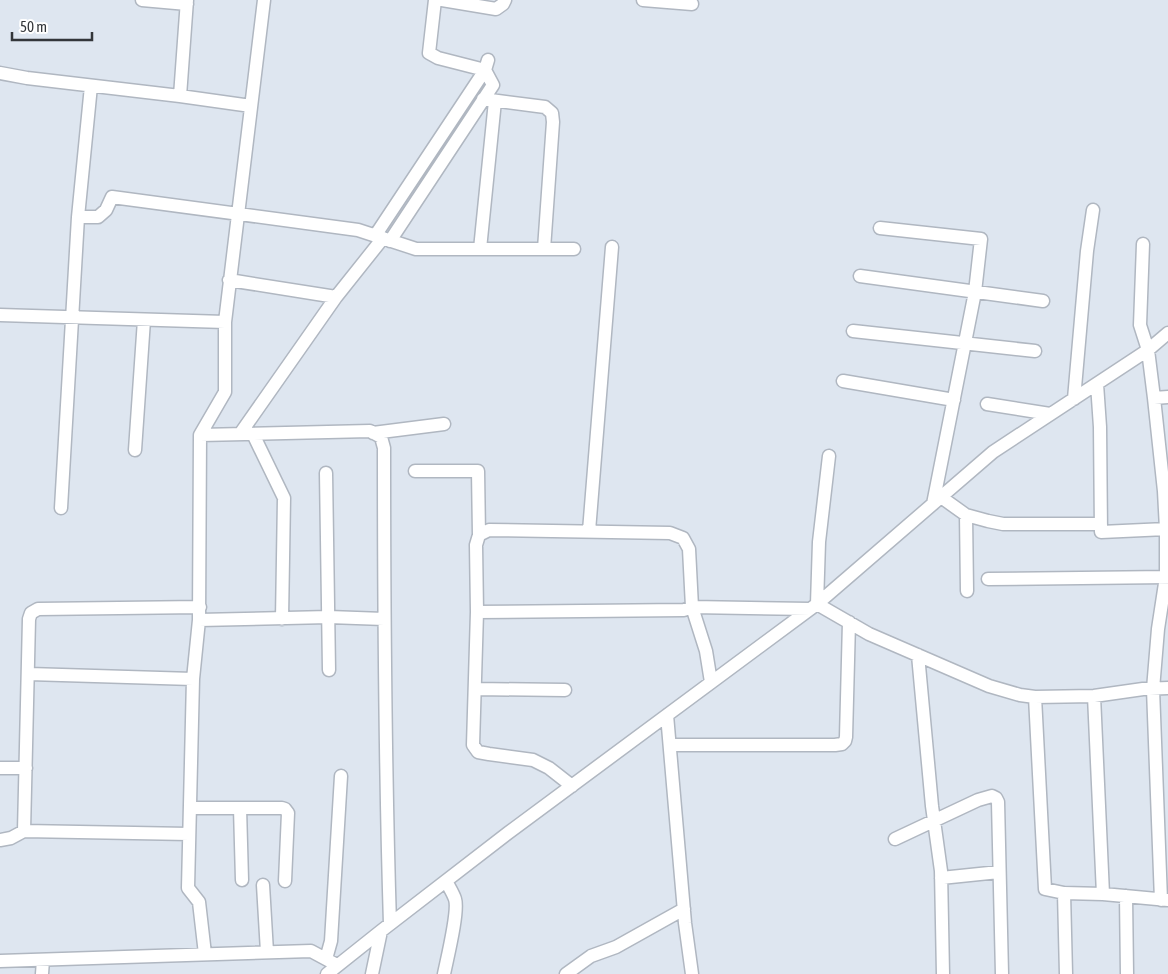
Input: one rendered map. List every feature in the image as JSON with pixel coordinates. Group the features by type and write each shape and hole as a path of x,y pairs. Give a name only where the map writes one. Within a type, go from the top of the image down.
{"street":[{"path":"142,0 187,2 180,96"},
{"path":"205,954 199,902 188,888 193,679 200,614 200,435 226,392 225,322 264,0"},
{"path":"434,0 429,53 438,58 486,65"},
{"path":"442,0 496,9 505,0"},
{"path":"643,0 692,4"},
{"path":"480,249 489,100 493,84 486,65"},
{"path":"382,238 486,65"},
{"path":"0,74 251,106"},
{"path":"61,508 78,218 91,86"},
{"path":"246,434 336,297 489,100"},
{"path":"489,100 545,107 552,113 553,122 544,249"},
{"path":"78,218 98,217 106,210 112,197 358,230 416,249 574,249"},
{"path":"1074,399 1087,252 1093,210"},
{"path":"880,228 981,239 976,292 954,400 937,500"},
{"path":"1035,697 1045,889 1064,893 1103,894 1164,900 1153,689 1163,628 1167,577 1166,491 1148,350 1140,326 1144,244"},
{"path":"589,531 612,246"},
{"path":"860,276 1043,301"},
{"path":"230,280 336,297"},
{"path":"0,315 225,322"},
{"path":"135,450 144,320"},
{"path":"853,331 1035,351"},
{"path":"327,974 446,881 814,606 993,452 1148,350 1168,333"},
{"path":"843,381 954,400"},
{"path":"1097,384 1100,427 1101,532 1167,529"},
{"path":"1154,398 1168,397"},
{"path":"987,404 1050,414"},
{"path":"373,433 444,424"},
{"path":"200,435 370,431 381,437 384,448 386,927 372,974"},
{"path":"246,434 284,498 282,619"},
{"path":"814,606 829,456"},
{"path":"415,471 478,471 479,534 476,546 477,612 474,745 478,752 533,760 548,768 572,786"},
{"path":"326,472 329,670"},
{"path":"937,500 966,514 1003,524 1101,524"},
{"path":"966,514 967,591"},
{"path":"479,534 489,530 589,531 670,533 683,538 689,549 692,607 706,651 711,682"},
{"path":"988,580 1167,577"},
{"path":"477,612 684,610 692,607 814,606 849,622 869,634 989,686 1020,695 1035,697 1094,696 1143,689 1168,688"},
{"path":"24,831 31,613 38,609 200,614 282,619 328,617 384,619"},
{"path":"670,745 842,744 846,737 849,622"},
{"path":"918,655 934,821 942,872 942,974"},
{"path":"29,674 193,679"},
{"path":"475,689 565,690"},
{"path":"1094,696 1103,894"},
{"path":"667,715 684,909 692,974"},
{"path":"0,768 26,768"},
{"path":"326,959 331,941 341,776"},
{"path":"895,839 978,800 992,796 996,798 998,802 1002,974"},
{"path":"190,808 285,809 288,813 285,881"},
{"path":"240,808 242,880"},
{"path":"0,840 11,838 24,831 189,834"},
{"path":"941,878 999,872"},
{"path":"444,974 456,904 446,881"},
{"path":"264,885 267,952"},
{"path":"1064,893 1066,974"},
{"path":"1126,896 1126,974"},
{"path":"566,974 592,956 616,947 684,909"},
{"path":"0,961 311,951 337,965"},
{"path":"42,960 42,974"}]}
